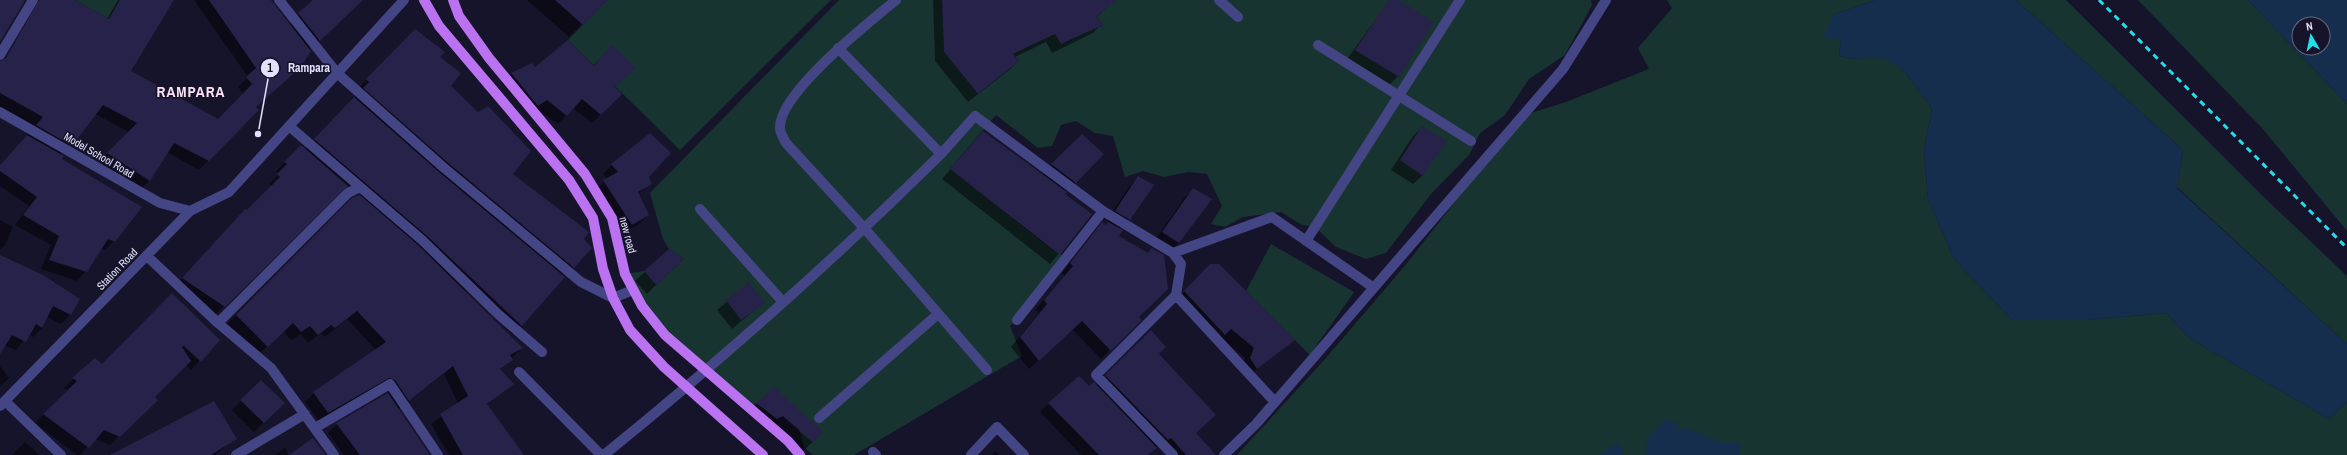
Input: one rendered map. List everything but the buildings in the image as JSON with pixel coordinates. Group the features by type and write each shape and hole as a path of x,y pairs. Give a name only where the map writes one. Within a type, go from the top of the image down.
{"main road":[{"path":"424,0 439,26 569,180 593,218 602,269 613,298 630,330 664,367 763,455"},
{"name":"new road","path":"452,0 459,16 489,58 585,174 612,218 625,274 642,306 665,335 788,442 800,455"}],"street":[{"path":"0,56 33,0"},
{"path":"279,0 337,73 443,167 581,282 613,298 633,290"},
{"path":"404,0 289,126 422,240 499,315 542,352"},
{"path":"896,0 838,48 785,107 780,129 786,143 865,229 987,370"},
{"path":"1219,0 1238,17"},
{"path":"1306,241 1460,0"},
{"path":"1224,455 1275,402 1562,69 1606,0"},
{"path":"1318,45 1471,141"},
{"path":"838,48 941,154"},
{"name":"Model School Road","path":"0,112 160,204 190,211"},
{"path":"604,455 687,388 865,229 941,154 975,116 1103,211 1173,253 1181,264 1176,295 1096,375 1173,455"},
{"name":"Station Road","path":"3,403 190,211 229,192 259,161 289,126"},
{"path":"218,323 348,193 358,188 362,188"},
{"path":"700,209 783,302"},
{"path":"1017,320 1103,211"},
{"path":"1173,253 1272,217 1374,288"},
{"path":"147,256 218,323 271,368 334,455"},
{"path":"1176,295 1275,402"},
{"path":"819,418 938,314"},
{"path":"519,372 601,455"},
{"path":"315,428 390,384 438,455"},
{"path":"3,403 61,455"},
{"path":"236,455 305,414"},
{"path":"971,455 997,427 1024,455"}],"green space":[{"path":"75,0 120,0 109,19"},
{"path":"607,0 831,0 680,150 568,40"},
{"path":"839,0 942,0 944,52 978,94 1019,61 1013,54 1055,34 1061,44 1103,25 1096,17 1111,4 1107,0 1591,0 1592,5 1565,55 1529,79 1505,115 1480,133 1469,155 1431,194 1386,253 1366,259 1336,247 1315,227 1302,225 1281,212 1243,217 1225,227 1211,224 1222,206 1207,174 1188,172 1164,177 1143,171 1125,177 1113,136 1095,133 1076,121 1061,125 1052,146 1038,148 996,115 950,169 1054,251 1067,257 1017,320 1010,326 1022,356 854,455 813,455 804,447 799,429 809,420 756,403 752,407 665,335 625,274 644,271 656,285 684,259 669,249 663,239 650,193"},
{"path":"1667,0 1875,0 1833,15 1841,40 1839,56 1855,59 1883,56 1904,71 1932,108 1924,151 1928,199 1954,259 2012,320 2087,320 2166,313 2189,338 2329,419 2347,402 2347,455 1237,455 1326,358 1408,262 1522,116 1566,102 1649,69 1638,48 1672,8"},
{"path":"2016,0 2066,0 2267,200 2347,276 2347,344 2177,187 2183,150"},
{"path":"2138,0 2248,0 2291,45 2291,56 2301,56 2347,104 2347,231 2262,128"},
{"path":"1271,244 1354,292 1310,355 1246,291"}],"water":[{"path":"1875,0 2016,0 2183,150 2177,188 2347,344 2347,402 2329,419 2189,338 2166,313 2087,320 2012,320 1954,259 1928,199 1924,151 1932,108 1904,71 1883,57 1855,59 1839,56 1841,40 1824,37 1833,15"},
{"path":"2248,0 2347,0 2347,104 2301,56 2331,56 2331,16 2291,16 2291,45"},
{"path":"1665,419 1678,423 1676,430 1688,428 1717,442 1741,443 1739,455 1646,455 1647,440"},
{"path":"1619,442 1624,455 1599,455"}],"railway":[{"path":"2099,0 2347,248"}],"place":[{"name":"Rampara","path":"258,134"}],"district":[{"name":"RAMPARA","path":"191,92"}]}
